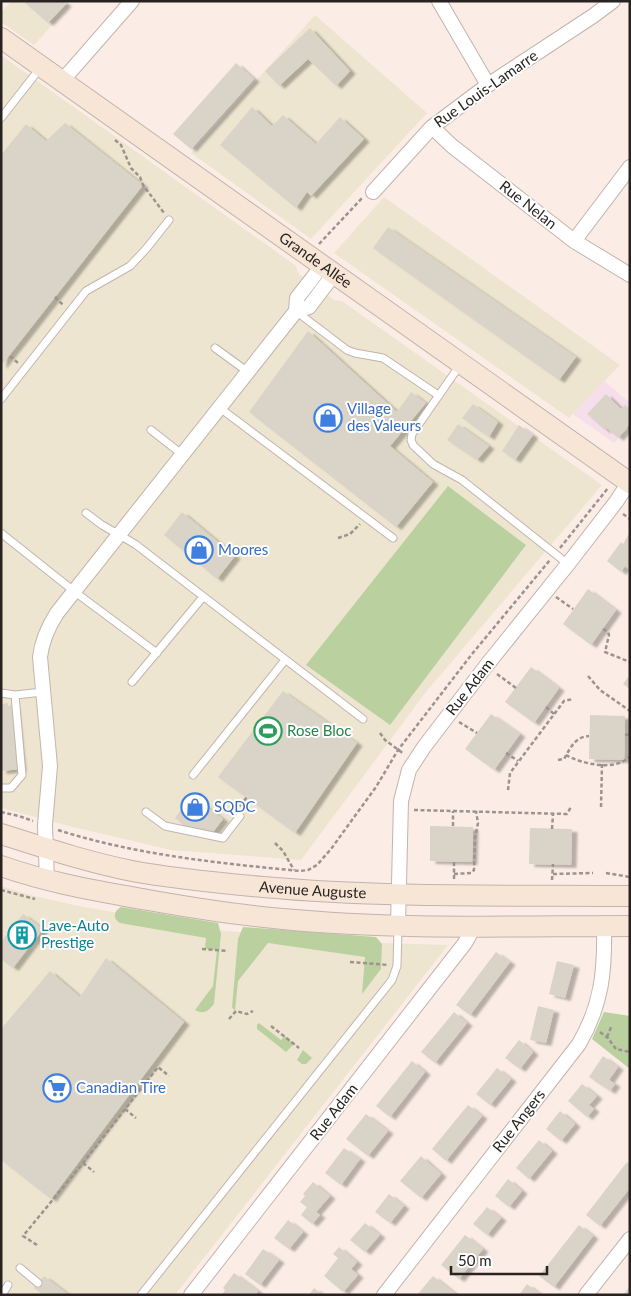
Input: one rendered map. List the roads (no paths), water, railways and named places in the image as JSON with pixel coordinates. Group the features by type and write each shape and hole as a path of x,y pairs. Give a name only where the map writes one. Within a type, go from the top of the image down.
{"main road":[{"name":"Grande Allée","path":"1,38 324,262 461,364 629,482"},
{"name":"Avenue Auguste","path":"1,834 111,867 174,878 320,892 399,895 630,896"},
{"name":"Avenue Auguste","path":"1,866 89,890 234,914 312,922 472,926 630,926"}],"street":[{"path":"62,81 132,1"},
{"path":"439,1 488,85"},
{"name":"Rue Louis-Lamarre","path":"367,195 432,127 488,85 613,1"},
{"name":"Rue Nelan","path":"432,127 452,146 574,241 630,274"},
{"path":"574,241 630,166"},
{"path":"47,880 44,825 50,766 40,657 42,643 52,621 296,311 309,307 324,262"},
{"name":"Rue Adam","path":"398,925 401,801 409,770 486,666 568,564 616,502 629,482"},
{"name":"Rue Adam","path":"190,1295 465,943 472,926"},
{"name":"Rue Angers","path":"384,1295 585,1034 596,1008 601,989 604,969 604,926"},
{"path":"586,1295 630,1239"}],"lane":[{"path":"1,118 41,67"},
{"path":"1,399 86,291 130,266 169,220"},
{"path":"296,311 347,350 383,358 438,395"},
{"path":"215,348 248,372"},
{"path":"461,364 412,434 411,440 413,445 433,464 462,480 568,564"},
{"path":"220,408 393,538"},
{"path":"151,430 182,456"},
{"path":"86,513 135,544 363,719"},
{"path":"1,533 156,653"},
{"path":"132,682 203,597"},
{"path":"193,775 285,660"},
{"path":"1,693 15,695 43,692"},
{"path":"1,788 11,788 22,776 15,695"},
{"path":"146,812 165,826 223,838 238,814"},
{"path":"140,1295 388,986 395,975 397,966 398,925"},
{"path":"20,1268 38,1282"},
{"path":"1,1286 8,1285 2,1295"}],"place":[{"name":"Village des Valeurs","path":"328,418"},
{"name":"Moores","path":"199,550"},
{"name":"Rose Bloc","path":"268,731"},
{"name":"SQDC","path":"195,807"},
{"name":"Lave-Auto Prestige","path":"22,935"},
{"name":"Canadian Tire","path":"57,1088"}]}
